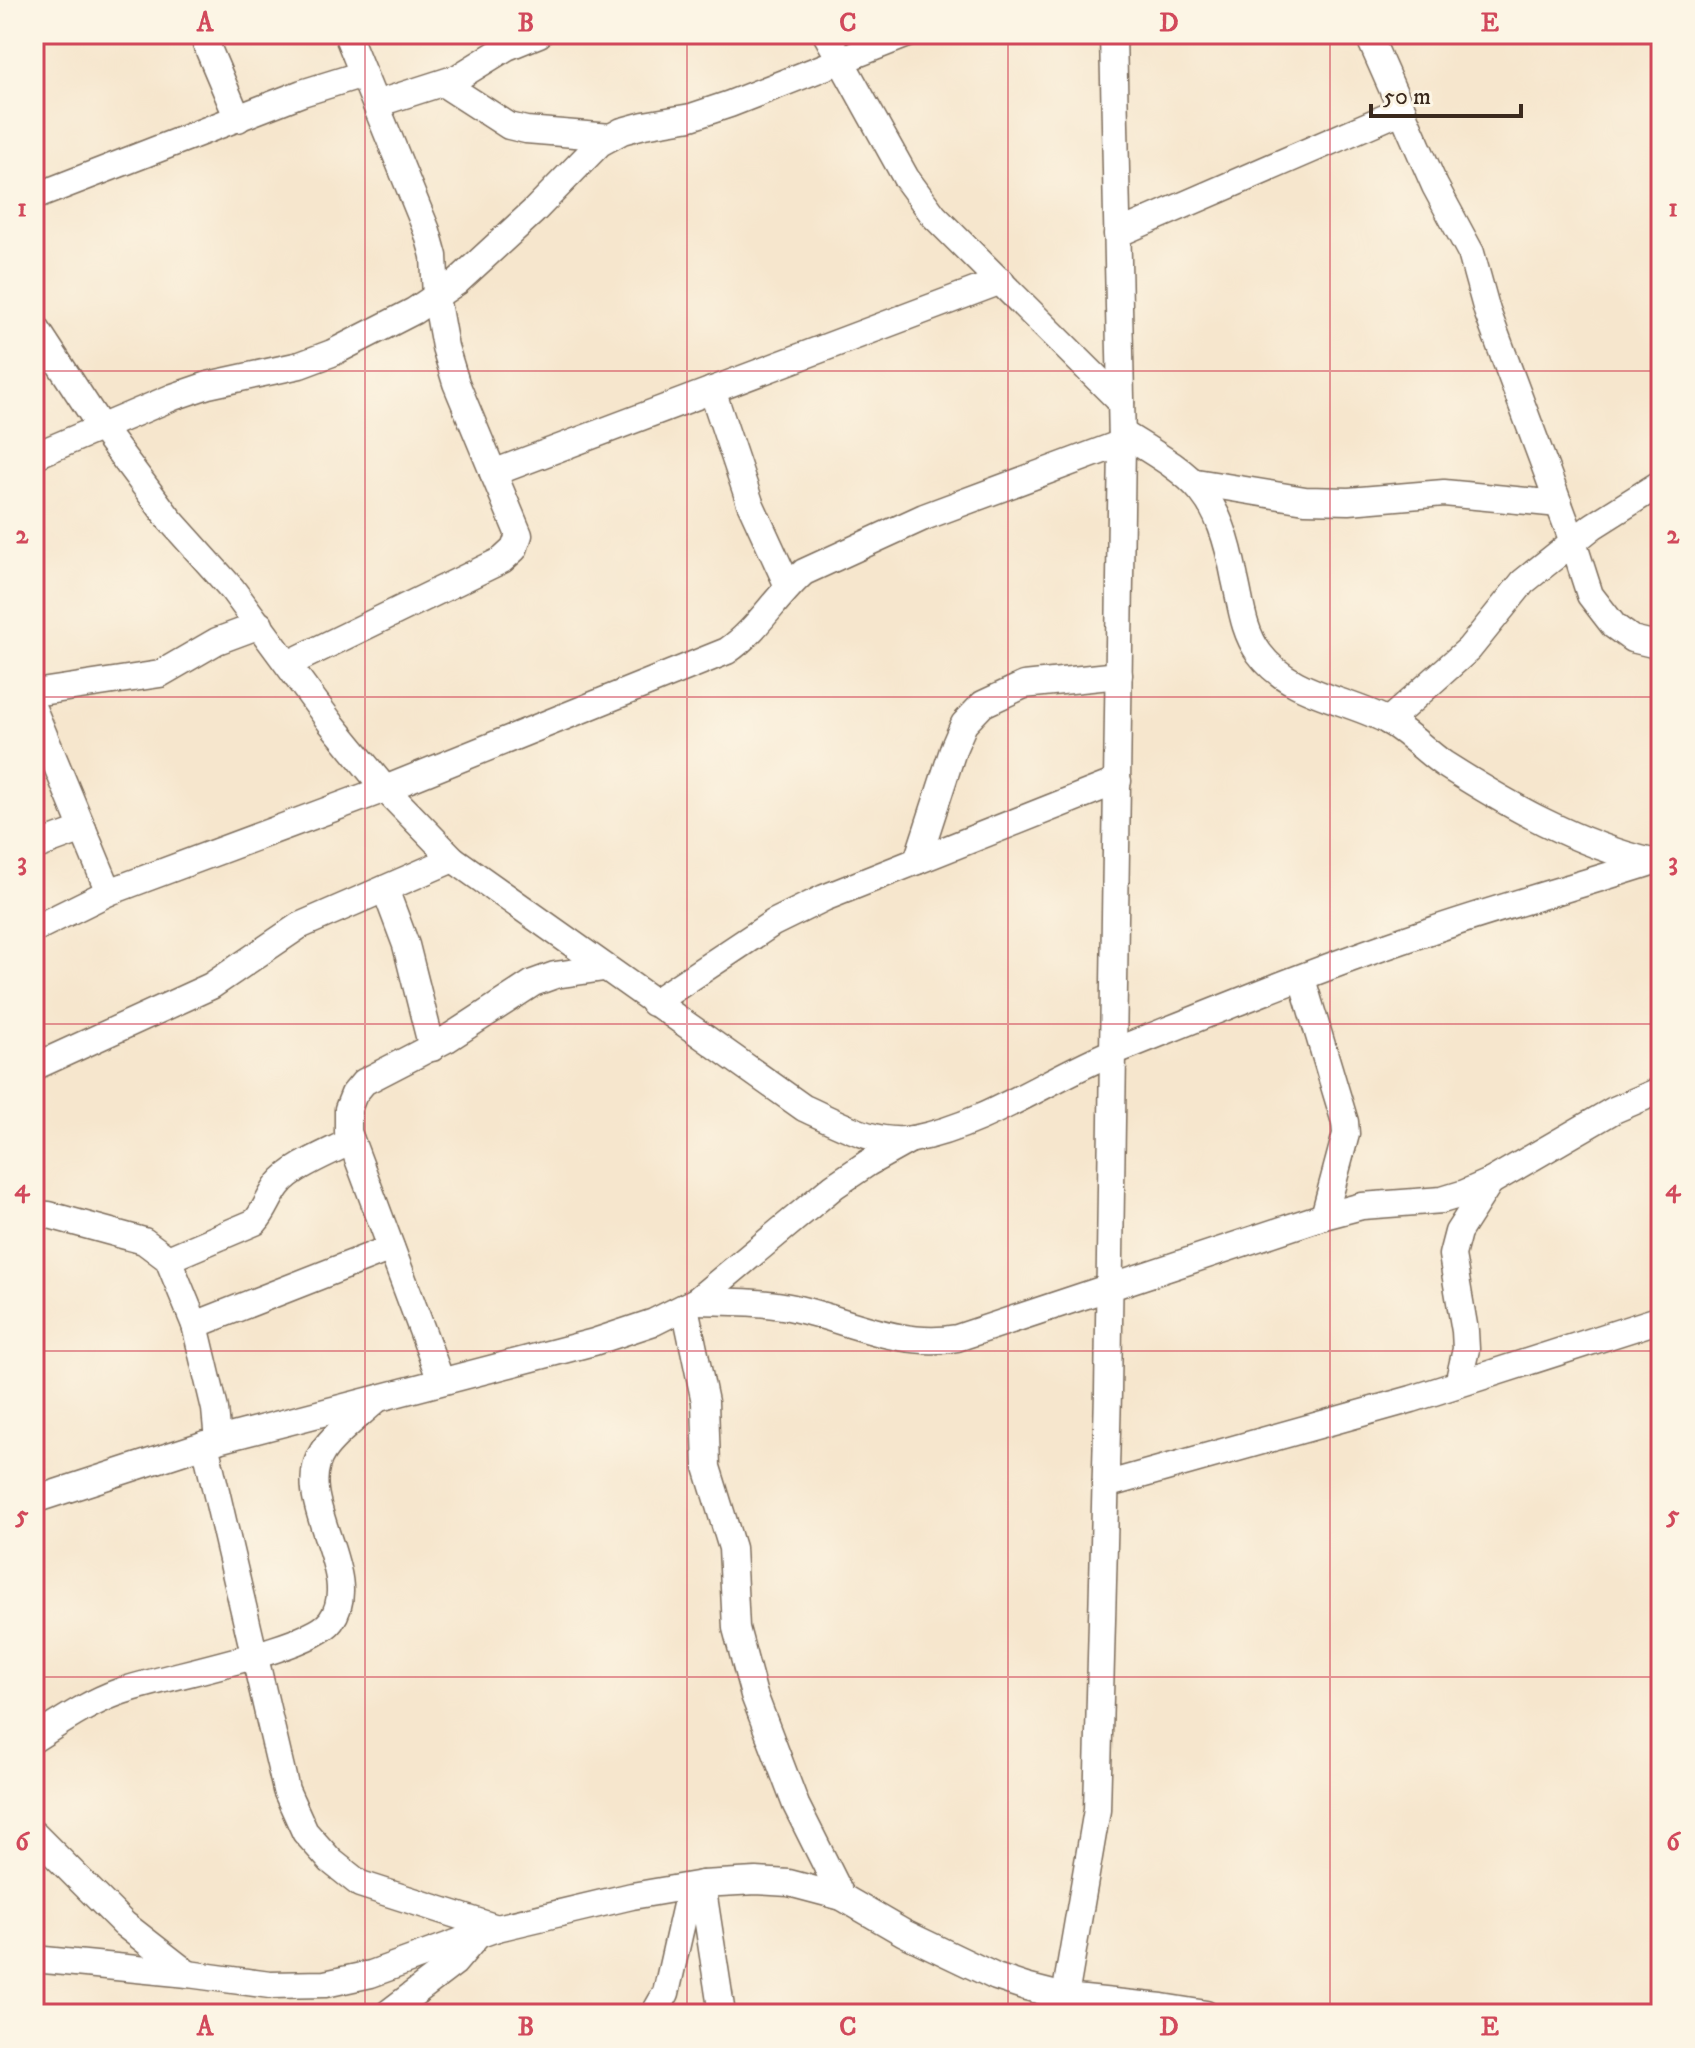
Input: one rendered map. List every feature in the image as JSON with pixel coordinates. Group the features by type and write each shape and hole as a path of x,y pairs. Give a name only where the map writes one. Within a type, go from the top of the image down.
{"street":[{"path":"202,34 238,119"},
{"path":"288,664 502,560 514,549 519,535 456,383 445,347 436,297 434,256 427,231 347,34"},
{"path":"376,104 444,84 507,47 539,34"},
{"path":"826,34 906,178 934,216 1121,402"},
{"path":"34,456 100,426 208,385 300,365 332,353 436,297 534,211 600,143 644,125 691,117 730,104 908,34"},
{"path":"1064,2006 1097,1810 1115,1051 1122,438 1113,34"},
{"path":"1371,35 1435,186 1471,253 1487,311 1590,595 1614,626 1632,639 1661,646"},
{"path":"34,197 302,93 363,74"},
{"path":"444,84 509,126 611,137"},
{"path":"1117,234 1403,110"},
{"path":"493,473 1001,281"},
{"path":"34,325 100,426 170,520 260,625 330,722 385,789 453,859 804,1108 863,1134 891,1140 911,1139 945,1130 991,1112 1115,1051 1423,933 1658,861"},
{"path":"712,390 750,503 788,586"},
{"path":"34,929 109,892 385,789 727,651 741,641 804,572 924,517 1122,438 1172,464 1196,482 1208,497 1220,521 1231,556 1245,627 1265,660 1288,681 1388,721 1442,762 1563,833 1625,855 1658,861"},
{"path":"1196,482 1305,500 1349,501 1444,493 1559,504"},
{"path":"1388,721 1469,649 1523,582 1573,542 1661,483"},
{"path":"34,693 160,674 217,641 260,625"},
{"path":"917,861 954,747 964,724 983,704 1024,685 1119,675"},
{"path":"34,711 109,892"},
{"path":"653,1003 773,923 824,898 1118,781"},
{"path":"34,847 83,829"},
{"path":"34,1067 211,986 299,926 453,859"},
{"path":"385,889 406,945 432,1048"},
{"path":"441,1381 351,1141 348,1109 354,1094 364,1082 432,1048 533,983 555,975 604,968"},
{"path":"1302,979 1345,1122 1346,1134 1324,1216"},
{"path":"691,1304 757,1303 789,1307 921,1342 957,1338 1324,1216 1362,1206 1442,1200 1490,1182 1614,1110 1661,1090"},
{"path":"34,1500 212,1442 594,1342 654,1322 691,1304 834,1186 911,1139"},
{"path":"168,1259 255,1222 265,1211 279,1183 289,1174 351,1141"},
{"path":"1458,1384 1466,1349 1452,1255 1458,1232 1490,1182"},
{"path":"34,1214 49,1215 144,1241 168,1259 195,1325 215,1409 212,1442 254,1655 286,1790 305,1832 331,1861 360,1884 488,1931"},
{"path":"195,1325 391,1248"},
{"path":"691,1304 705,1402 707,1467 732,1548 736,1628 754,1695 796,1805 842,1897"},
{"path":"1105,1485 1458,1384 1661,1319"},
{"path":"34,1739 101,1698 254,1655 318,1633 332,1619 339,1582 314,1485 317,1467 323,1451 379,1396"},
{"path":"34,1834 124,1924 188,1974"},
{"path":"34,1959 270,1985 325,1984 371,1974 488,1931 632,1896 756,1881 789,1883 842,1897 904,1933 1064,2006 1162,2007 1206,2014"},
{"path":"654,2014 666,1993 696,1886"},
{"path":"696,1886 722,2014"},
{"path":"387,2014 454,1963 488,1931"}]}
